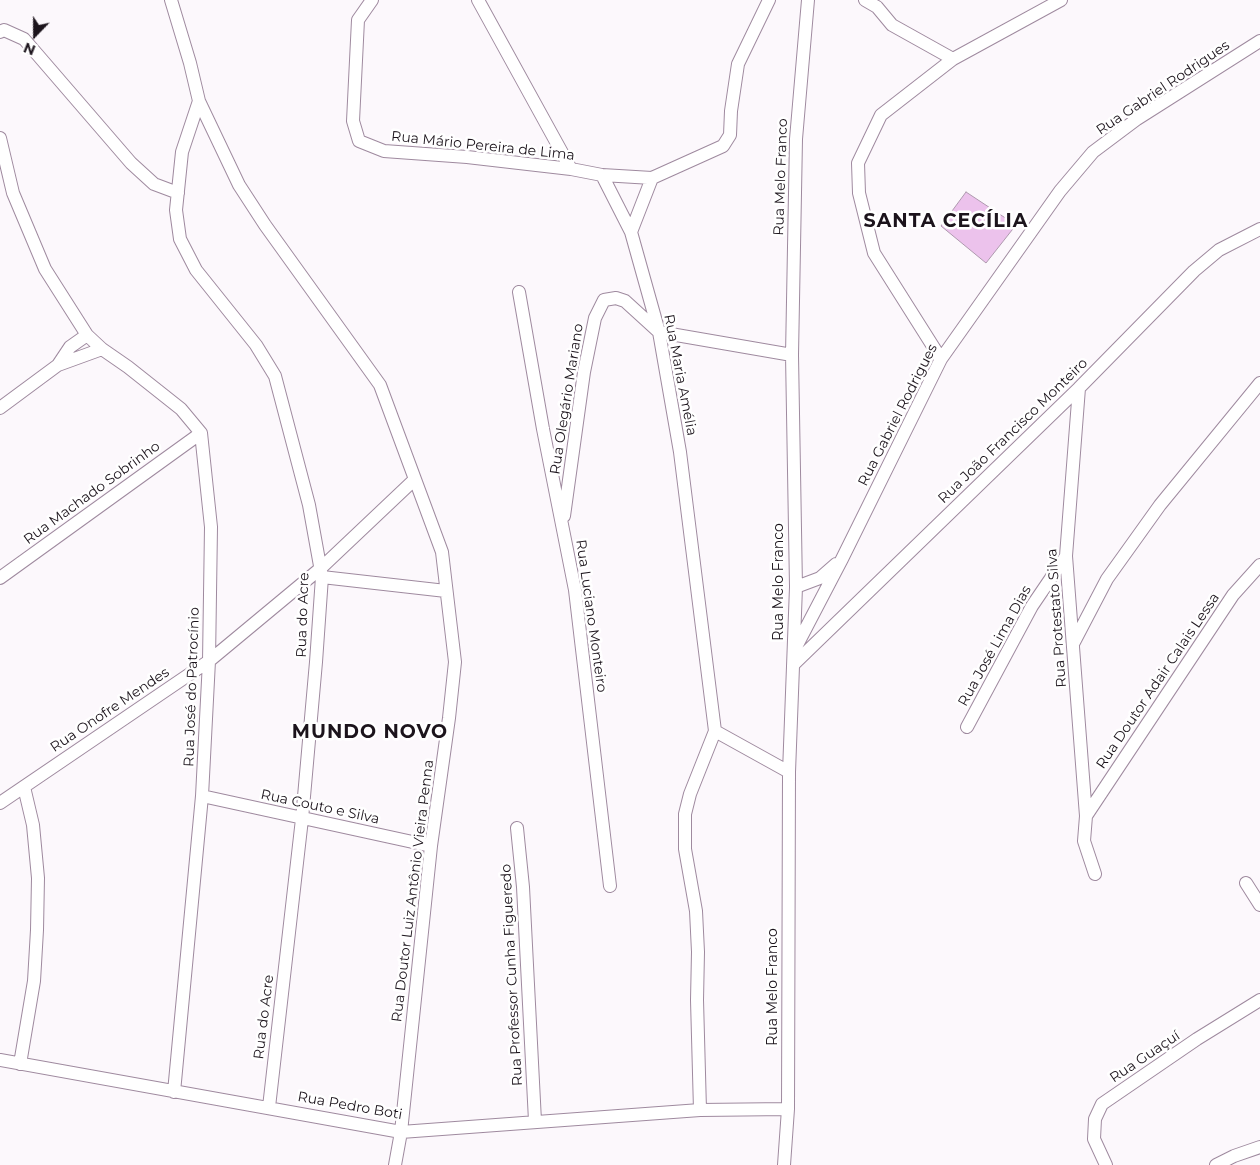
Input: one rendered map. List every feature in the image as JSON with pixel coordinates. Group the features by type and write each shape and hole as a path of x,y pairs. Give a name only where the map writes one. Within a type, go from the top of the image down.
{"street":[{"name":"Rua Doutor Luiz Antônio Vieira Penna","path":"171,0 199,101 239,185 265,225 380,385 442,552 454,662 449,718 431,846 401,1132 395,1165"},
{"name":"Rua Mário Pereira de Lima","path":"372,0 358,20 353,121 359,141 384,151 467,157 571,169 602,175 652,178"},
{"path":"478,0 571,169"},
{"path":"631,232 652,178 723,146 730,135 731,112 738,64 770,0"},
{"name":"Rua Melo Franco","path":"784,1165 788,1109 789,772 796,587 792,355 796,139 808,0"},
{"path":"865,0 881,4 892,25 953,59"},
{"path":"942,359 874,253 859,193 858,163 881,115 953,59 1061,0"},
{"path":"0,32 4,30 24,39 132,163 154,184 178,193"},
{"name":"Rua Gabriel Rodrigues","path":"794,650 842,559 942,359 1060,191 1094,152 1137,119 1260,41"},
{"name":"Rua do Acre","path":"199,101 182,152 176,210 180,239 196,270 256,345 275,376 309,505 321,573 316,662 302,819 269,1107"},
{"path":"0,138 13,194 45,268 87,335 102,349 128,367 180,409 201,432"},
{"path":"602,175 631,232"},
{"name":"Rua João Francisco Monteiro","path":"794,664 1079,388 1194,271 1219,250 1260,229"},
{"name":"Rua Maria Amélia","path":"631,232 659,332 680,452 714,731"},
{"name":"Rua Luciano Monteiro","path":"519,292 543,429 575,590 610,886"},
{"name":"Rua Olegário Mariano","path":"563,527 584,372 595,318 604,300 616,298 625,301 659,332"},
{"path":"659,332 792,355"},
{"path":"58,365 70,347 87,335"},
{"path":"0,408 58,365 102,349"},
{"path":"1073,644 1107,579 1160,505 1260,383"},
{"name":"Rua Protestato Silva","path":"1079,388 1066,556 1086,816 1084,841 1095,874"},
{"name":"Rua Machado Sobrinho","path":"0,578 201,432"},
{"name":"Rua José do Patrocínio","path":"174,1092 202,796 209,661 211,527 201,432"},
{"name":"Rua Onofre Mendes","path":"0,803 209,661 321,573 414,480"},
{"name":"Rua José Lima Dias","path":"967,727 1032,606 1066,556"},
{"path":"796,587 820,578 842,559"},
{"name":"Rua Doutor Adair Calais Lessa","path":"1086,816 1233,595 1260,565"},
{"path":"321,573 446,592"},
{"path":"700,1110 696,911 685,849 685,814 690,794 714,731 789,772"},
{"path":"20,1064 34,981 38,878 33,825 24,787"},
{"name":"Rua Couto e Silva","path":"202,796 431,846"},
{"name":"Rua Professor Cunha Figueredo","path":"517,828 523,887 535,1121"},
{"path":"1246,882 1260,905"},
{"name":"Rua Guaçuí","path":"1106,1165 1094,1139 1095,1119 1102,1104 1197,1039 1260,1000"},
{"name":"Rua Pedro Boti","path":"0,1060 401,1132 700,1110 788,1109"},
{"path":"1216,1165 1234,1156 1260,1147"}],"building":[{"path":"966,192 1016,225 986,263 941,226"}],"district":[{"name":"SANTA CECÍLIA","path":"946,221"},
{"name":"MUNDO NOVO","path":"370,732"}]}
